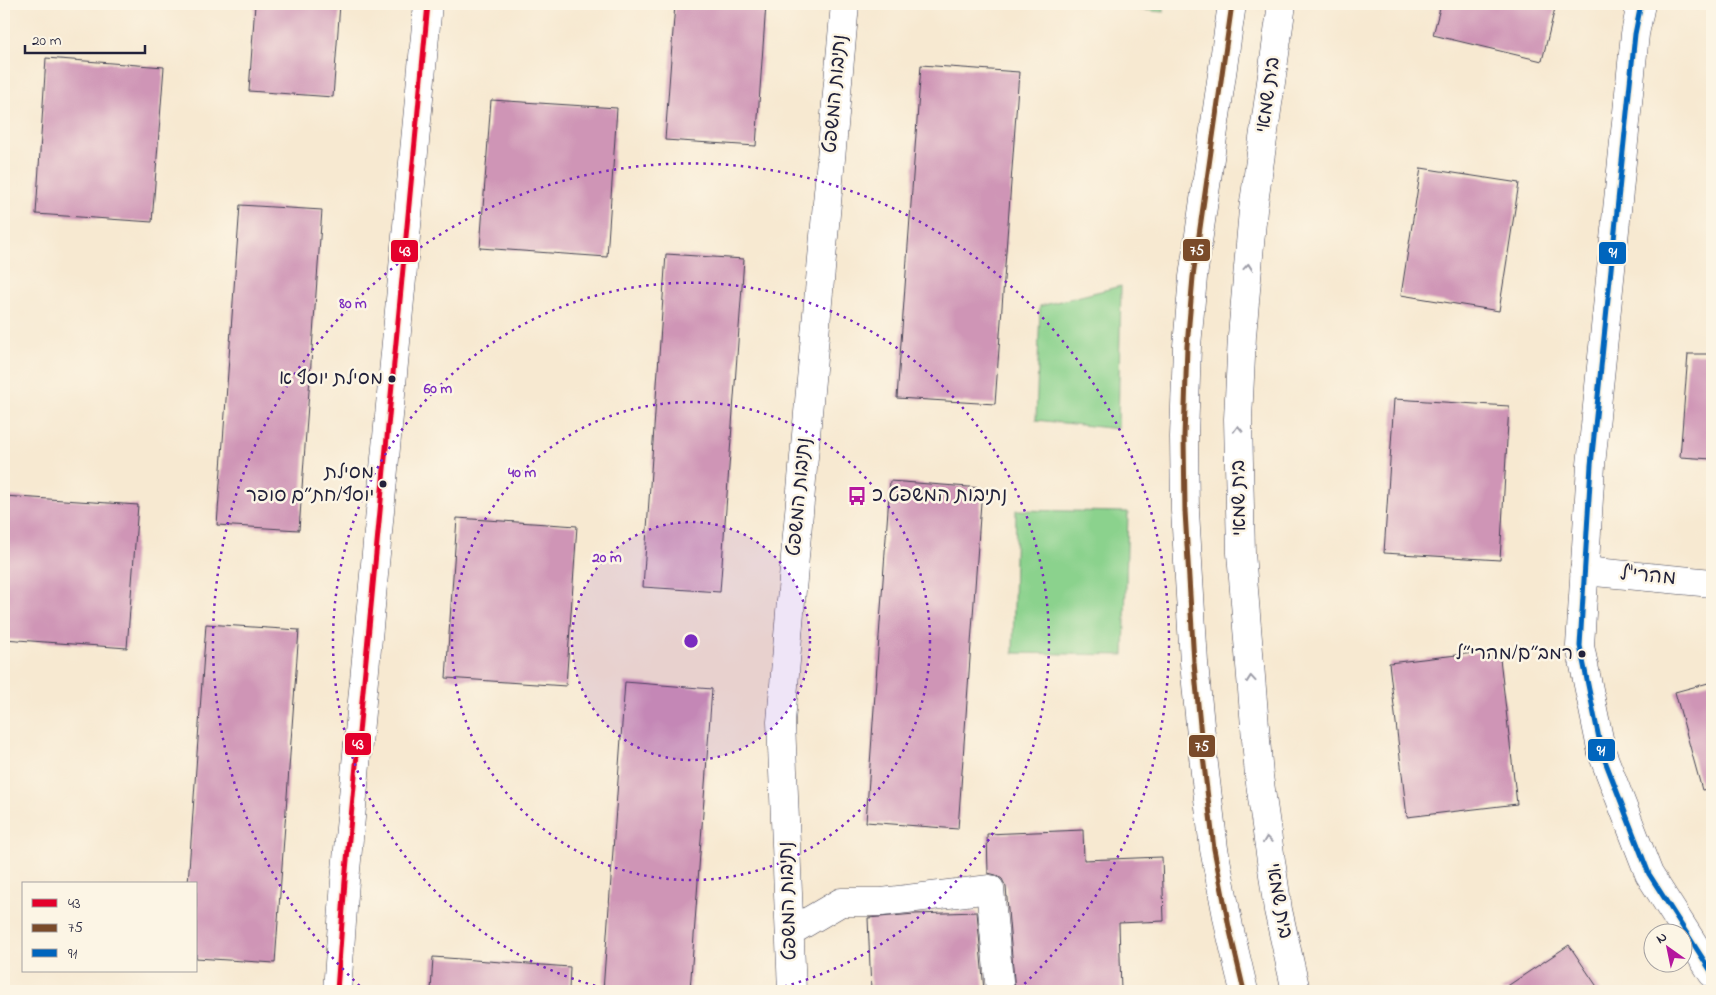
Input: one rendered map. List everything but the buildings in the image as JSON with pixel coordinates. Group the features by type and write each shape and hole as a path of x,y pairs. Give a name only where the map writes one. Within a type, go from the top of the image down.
{"street":[{"path":"336,991 428,4"},
{"name":"נתיבות המשפט","path":"792,991 781,722 845,4"},
{"path":"1232,4 1193,277 1187,346 1185,483 1194,663 1203,756 1214,849 1244,991"},
{"name":"בית שמאי","path":"1282,4 1253,210 1242,336 1238,419 1241,554 1259,776 1278,910 1296,991"},
{"path":"1641,4 1635,34 1591,465 1580,646 1602,753 1649,874 1712,973"},
{"name":"מהרי\"ל","path":"1584,571 1712,583"},
{"path":"790,932 840,902 882,902 990,889 1000,991"}],"green space":[{"path":"1081,4 1164,4 1164,12"},
{"path":"1121,286 1118,429 1036,420 1040,306"},
{"path":"1016,510 1128,512 1124,655 1013,653"}],"transit line":[{"name":"43","path":"337,991 345,881 428,4"},
{"name":"75","path":"1232,4 1193,277 1187,346 1184,437 1185,511 1194,663 1203,756 1214,849 1244,991"},
{"name":"91","path":"1641,4 1635,34 1591,465 1580,646 1602,753 1649,874 1712,973"}],"place":[{"name":"מסילת יוסף א","path":"392,379"},
{"name":"מסילת יוסף/חת״ם סופר","path":"383,484"},
{"name":"נתיבות המשפט כ","path":"857,496"},
{"name":"רמב״ם/מהרי״ל","path":"1582,654"}]}
